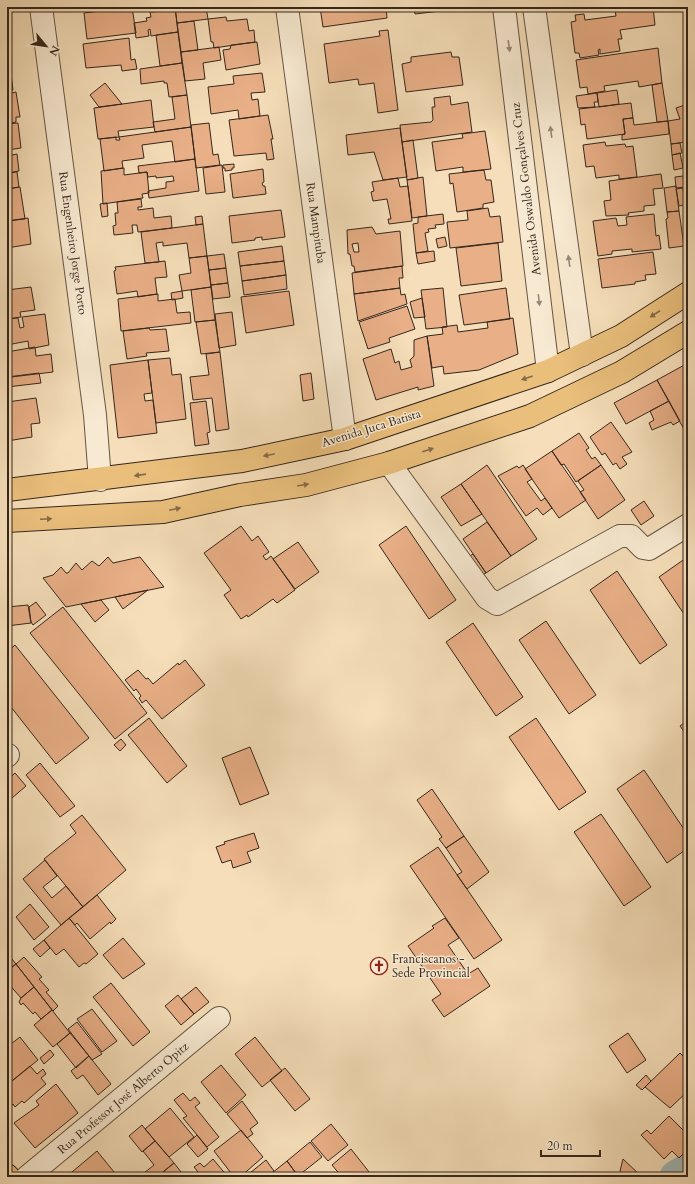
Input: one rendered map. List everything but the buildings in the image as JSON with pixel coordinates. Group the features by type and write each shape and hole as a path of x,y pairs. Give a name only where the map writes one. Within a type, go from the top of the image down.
{"main road":[{"name":"Avenida Juca Batista","path":"7,490 100,480 242,461 345,439 548,371 621,336 688,293"},
{"path":"7,521 163,512 240,495 306,485 389,463 530,416 622,372 688,332"}],"street":[{"name":"Rua Engenheiro Jorge Porto","path":"41,7 96,415 100,480"},
{"name":"Rua Mampituba","path":"287,7 345,439"},
{"name":"Avenida Oswaldo Gonçalves Cruz","path":"504,7 548,371"},
{"path":"534,7 582,355"},
{"path":"512,72 542,66"},
{"path":"389,463 487,598 497,604 620,536 631,536 643,548 649,549 688,524"},
{"name":"Rua Professor José Alberto Opitz","path":"27,1177 218,1018"}],"waterway":[{"path":"677,1177 688,1171"}],"place":[{"name":"Franciscanos - Sede Provincial","path":"379,966"}]}
